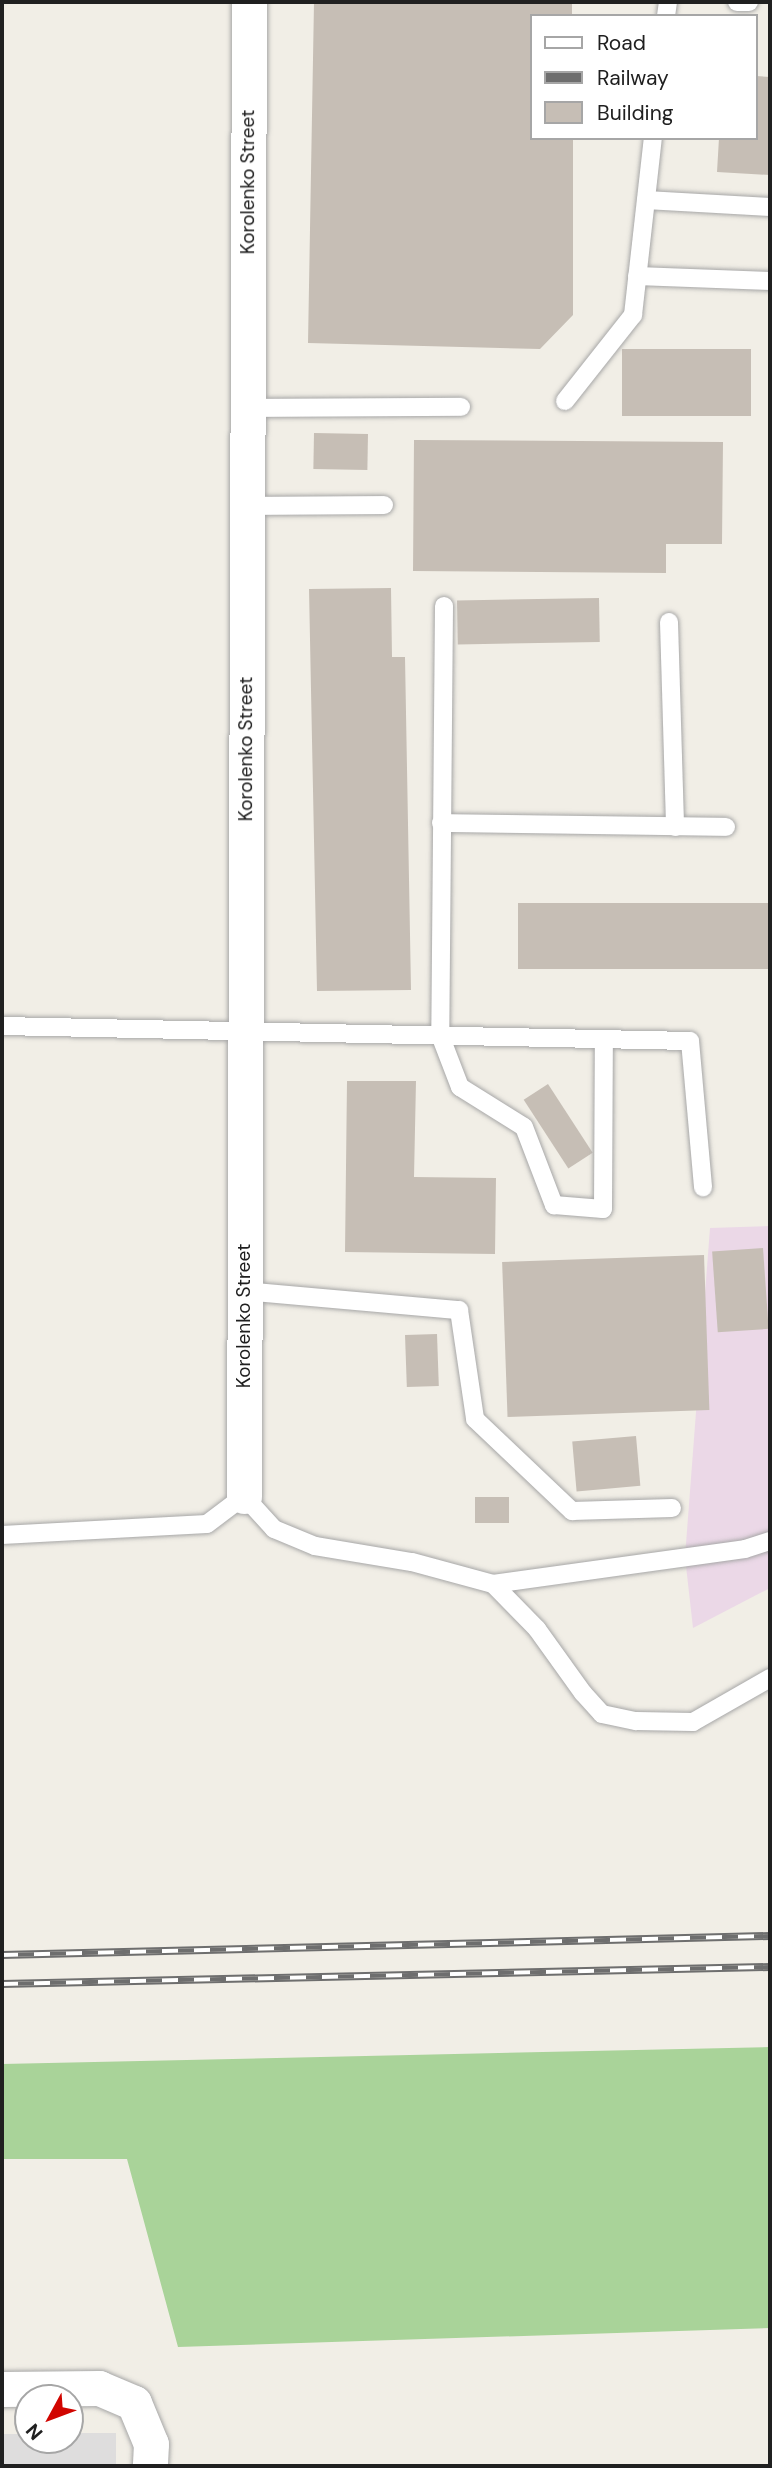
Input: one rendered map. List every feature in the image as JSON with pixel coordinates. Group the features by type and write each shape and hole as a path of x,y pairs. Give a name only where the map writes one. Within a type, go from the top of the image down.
{"street":[{"name":"Korolenko Street","path":"244,1496 249,2"},
{"path":"2,2389 99,2388 134,2403 151,2444 150,2466"}],"lane":[{"path":"737,2 749,2"},
{"path":"565,401 633,315 653,140"},
{"path":"646,200 770,207"},
{"path":"637,276 770,281"},
{"path":"247,408 461,407"},
{"path":"247,506 384,505"},
{"path":"444,606 440,1035 460,1087 524,1127 554,1205 603,1209 604,1039"},
{"path":"669,622 675,827"},
{"path":"441,823 726,827"},
{"path":"2,1026 690,1041 703,1187"},
{"path":"244,1291 459,1310 475,1419 572,1511 672,1508"},
{"path":"2,1535 207,1524 244,1496 274,1529 315,1546 412,1562 493,1584 745,1549 770,1541"},
{"path":"493,1584 537,1629 583,1693 603,1714 636,1721 693,1722 770,1678"}],"shaded area":[{"path":"770,1226 770,1588 693,1628 685,1557 710,1228"},
{"path":"84,2433 116,2433 116,2466 2,2466 2,2434 14,2434 14,2454 84,2454"}],"green space":[{"path":"770,2047 770,2328 178,2347 127,2159 2,2159 2,2064"}],"building":[{"path":"314,2 572,2 572,14 530,14 530,140 573,140 573,315 540,349 308,343"},
{"path":"758,76 770,77 770,175 717,172 719,140 758,140"},
{"path":"622,349 751,349 751,416 622,416"},
{"path":"314,433 368,434 367,470 313,469"},
{"path":"414,440 723,442 722,544 666,544 666,573 413,571"},
{"path":"391,588 392,657 405,657 411,990 317,991 309,589"},
{"path":"599,598 600,642 458,644 457,600"},
{"path":"518,903 770,903 770,969 518,969"},
{"path":"347,1081 416,1081 414,1177 496,1178 495,1254 345,1252"},
{"path":"548,1084 593,1153 568,1169 524,1100"},
{"path":"763,1248 769,1329 718,1332 712,1252"},
{"path":"704,1255 709,1410 508,1417 502,1262"},
{"path":"437,1334 439,1386 407,1387 405,1335"},
{"path":"636,1436 640,1486 577,1491 572,1442"},
{"path":"475,1497 509,1497 509,1523 475,1523"}],"railway":[{"path":"2,1955 770,1936"},
{"path":"2,1984 770,1967"}]}
